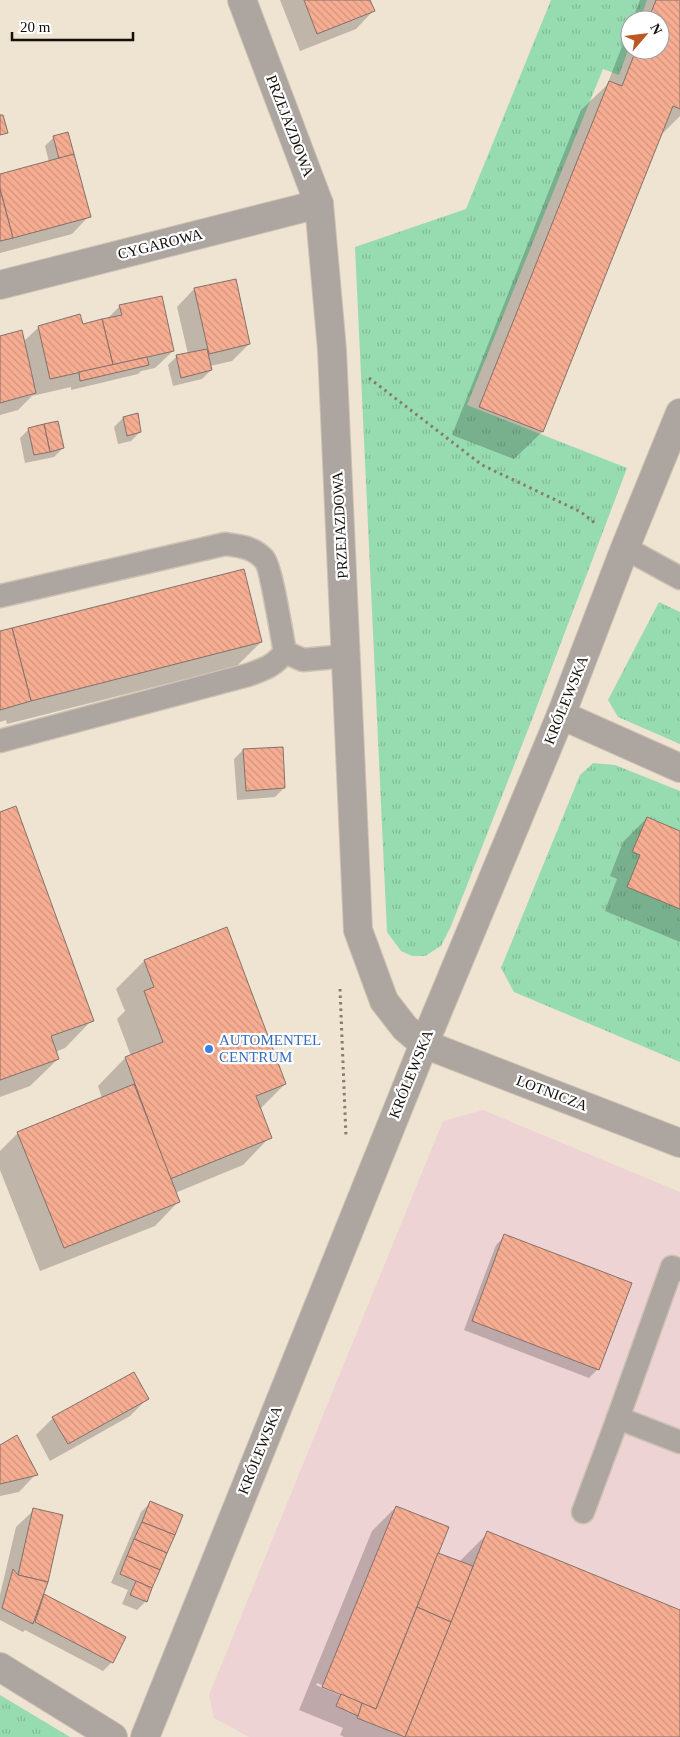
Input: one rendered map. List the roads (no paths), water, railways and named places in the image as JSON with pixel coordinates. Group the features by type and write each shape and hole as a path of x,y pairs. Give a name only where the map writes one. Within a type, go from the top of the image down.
{"street":[{"name":"PRZEJAZDOWA","path":"242,0 319,204 332,350 358,930 384,1001 405,1028 424,1044"},
{"name":"CYGAROWA","path":"0,285 319,204"},
{"name":"KRÓLEWSKA","path":"145,1737 424,1044 561,715 625,548 680,413"},
{"path":"561,715 680,768"},
{"name":"LOTNICZA","path":"424,1044 680,1143"},
{"path":"0,1667 114,1737"}],"lane":[{"path":"0,596 225,544 248,547 265,559 271,579 285,652 272,666 248,675 0,741"},
{"path":"625,548 680,578"},
{"path":"285,652 303,660 346,656"},
{"path":"583,1512 672,1267 680,1270"},
{"path":"618,1418 680,1442"}],"place":[{"name":"AUTOMENTEL CENTRUM","path":"209,1049"}]}
